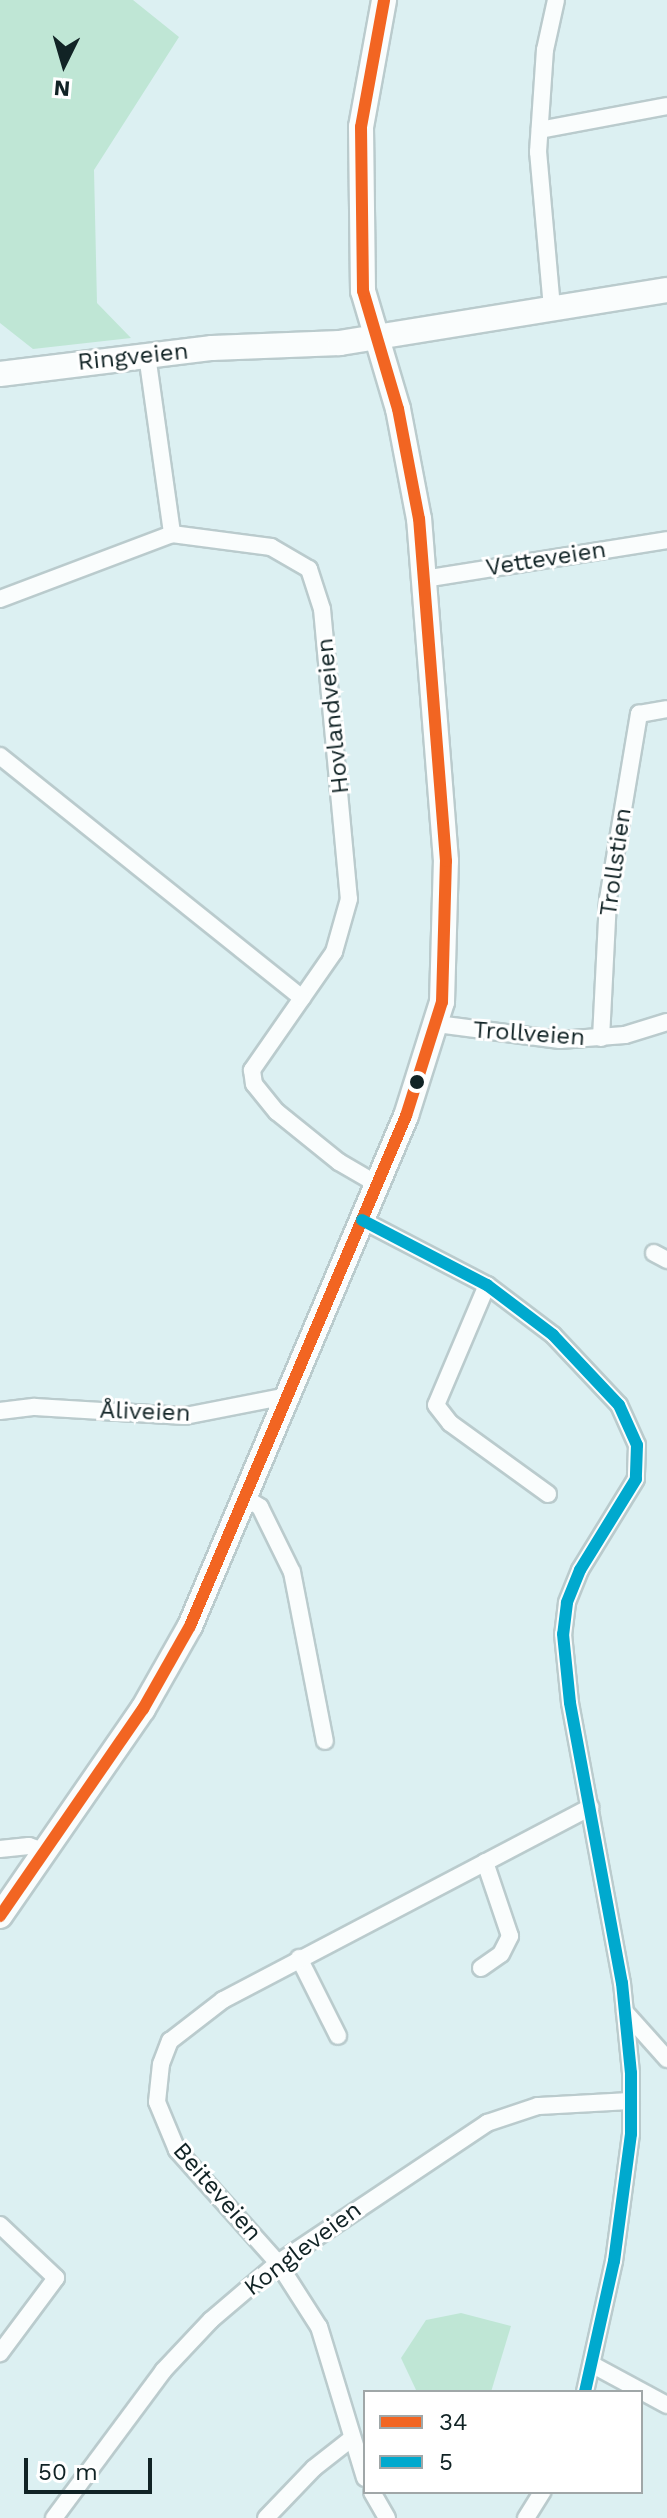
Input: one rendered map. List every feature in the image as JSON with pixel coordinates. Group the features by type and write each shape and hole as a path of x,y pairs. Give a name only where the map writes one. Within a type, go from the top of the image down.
{"main road":[{"path":"0,1916 174,1658 377,1184 437,1024 447,936 446,861 424,579 412,471 380,330 363,291 363,100 384,0"},
{"name":"Ringveien","path":"0,374 448,322 667,290"}],"street":[{"path":"552,308 540,210 540,130 545,50 556,0"},
{"path":"540,130 667,106"},
{"path":"147,355 172,534"},
{"name":"Hovlandveien","path":"0,599 172,534 271,547 302,563 318,589 349,899 334,952 252,1070 254,1084 277,1112 339,1162 377,1184"},
{"name":"Vetteveien","path":"424,579 667,540"},
{"name":"Trollstien","path":"601,1038 608,899 639,714 667,709"},
{"path":"0,756 302,998"},
{"name":"Trollveien","path":"437,1024 560,1040 601,1038 667,1022"},
{"path":"362,1220 487,1285 553,1335 601,1382 619,1405 637,1445 636,1479 591,1549 567,1603 565,1659 625,2012 631,2101 621,2210 593,2365 586,2390"},
{"path":"487,1285 436,1405 450,1423 548,1494"},
{"name":"Åliveien","path":"0,1411 35,1407 185,1416 287,1396"},
{"path":"244,1497 260,1507 292,1572 325,1741"},
{"name":"Beiteveien","path":"363,2472 319,2327 278,2263 177,2150 164,2127 157,2085 170,2041 193,2020 299,1958 590,1807"},
{"path":"0,1849 29,1846 43,1851"},
{"path":"481,1968 501,1954 510,1936 485,1862"},
{"path":"299,1958 338,2036"},
{"path":"625,2012 667,2059"},
{"name":"Kongleveien","path":"54,2518 163,2371 211,2320 278,2263 487,2123 538,2106 631,2101"},
{"path":"0,2225 56,2278 0,2353"},
{"path":"593,2365 639,2390"},
{"path":"643,2392 667,2405"},
{"path":"266,2518 314,2468 351,2439"},
{"path":"373,2494 387,2518"},
{"path":"526,2518 541,2494"}],"green space":[{"path":"0,0 133,0 179,37 94,170 97,303 131,338 33,349 0,323"},
{"path":"461,2313 511,2326 492,2390 416,2390 401,2358 426,2320"}],"transit line":[{"name":"34","path":"0,1916 143,1709 190,1626 406,1116 442,1002 446,861 419,519 398,409 363,291 361,127 384,0"},
{"name":"5","path":"362,1220 487,1285 553,1335 619,1405 637,1445 636,1479 580,1570 567,1603 563,1634 570,1703 622,1983 631,2073 631,2134 614,2261 585,2390"}]}
